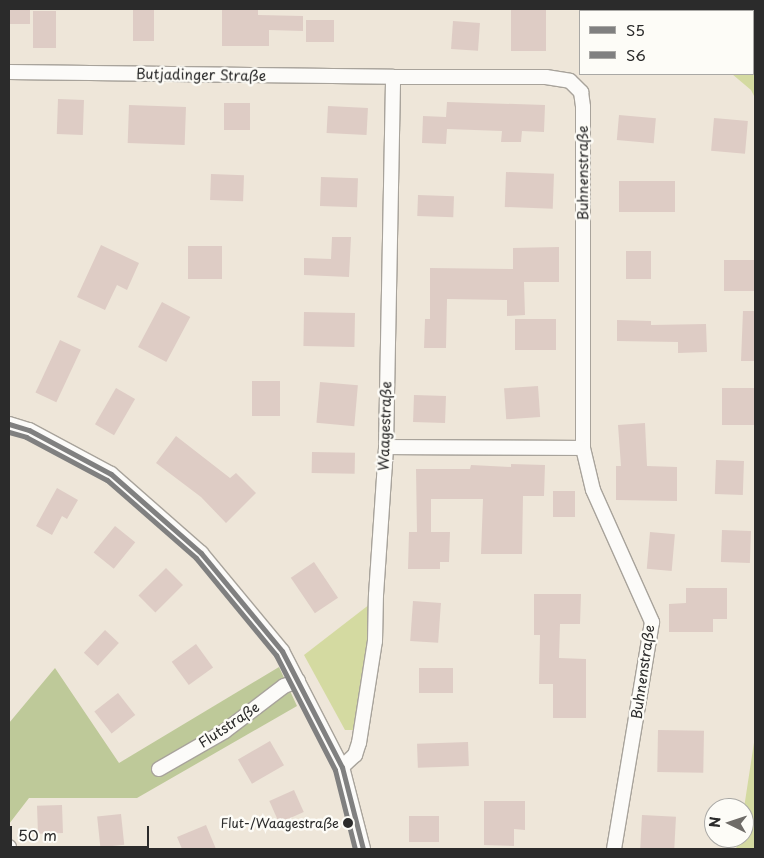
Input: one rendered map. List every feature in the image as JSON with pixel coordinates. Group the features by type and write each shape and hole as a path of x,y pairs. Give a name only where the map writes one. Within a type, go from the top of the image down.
{"street":[{"name":"Butjadinger Straße","path":"9,72 393,77"},
{"name":"Waagestraße","path":"342,767 356,755 360,743 375,641 376,595 386,447 393,77"},
{"name":"Buhnenstraße","path":"393,77 546,77 570,81 581,92 583,108 583,448 593,490 652,622 614,849"},
{"path":"9,424 28,430 111,474 201,553 282,651 342,767 363,849"},
{"path":"386,447 583,448"},
{"name":"Flutstraße","path":"159,769 225,732 284,686 298,681"}],"green space":[{"path":"658,9 755,9 755,98 751,90 733,75 754,75 754,10"},
{"path":"370,604 371,641 358,730 345,730 304,655"},
{"path":"279,667 297,706 137,798 29,798 9,824 9,723 55,668 119,763"},
{"path":"755,736 755,849 736,849 754,848 754,798 746,798"}],"building":[{"path":"9,9 30,9 30,24 9,24"},
{"path":"133,9 154,9 154,41 133,41"},
{"path":"222,9 258,9 258,15 303,16 303,31 269,30 269,46 222,46"},
{"path":"511,9 546,9 546,51 511,51"},
{"path":"33,11 56,11 56,48 33,48"},
{"path":"306,20 334,20 334,42 306,42"},
{"path":"453,21 480,23 478,51 451,49"},
{"path":"58,99 84,100 83,135 57,134"},
{"path":"447,102 545,105 544,132 522,131 521,142 501,142 502,131 447,129 446,144 422,143 423,116 446,117"},
{"path":"224,103 250,103 250,130 224,130"},
{"path":"129,105 186,107 185,145 128,143"},
{"path":"328,106 368,108 367,135 327,133"},
{"path":"619,115 656,118 654,143 617,140"},
{"path":"714,118 748,121 745,154 711,151"},
{"path":"506,172 554,174 553,209 505,207"},
{"path":"211,174 244,175 243,201 210,200"},
{"path":"321,177 358,178 357,207 320,206"},
{"path":"619,181 675,181 675,212 619,212"},
{"path":"418,195 454,196 453,217 417,216"},
{"path":"332,237 351,237 349,277 304,275 304,258 331,259"},
{"path":"101,245 139,263 127,290 117,285 105,310 77,297"},
{"path":"188,246 222,246 222,279 188,279"},
{"path":"559,247 559,282 524,282 525,315 507,316 507,300 447,299 446,348 424,348 425,319 430,319 430,268 513,269 513,248"},
{"path":"626,251 651,251 651,279 626,279"},
{"path":"724,260 755,260 755,291 724,291"},
{"path":"162,302 190,317 166,362 138,347"},
{"path":"743,311 755,311 755,361 741,361"},
{"path":"304,312 355,313 354,347 303,346"},
{"path":"515,319 556,319 556,350 515,350"},
{"path":"617,320 651,321 651,325 706,324 707,352 678,353 678,342 617,341"},
{"path":"60,340 81,350 56,402 35,393"},
{"path":"252,381 280,381 280,416 252,416"},
{"path":"320,382 358,385 354,426 316,423"},
{"path":"538,386 540,417 506,419 504,388"},
{"path":"116,388 135,399 114,435 95,424"},
{"path":"722,388 755,388 755,425 722,425"},
{"path":"414,395 446,396 445,423 413,422"},
{"path":"645,423 647,466 677,467 677,501 616,500 616,466 621,466 618,425"},
{"path":"176,436 230,478 236,473 256,493 226,523 201,497 156,463"},
{"path":"312,452 355,453 355,474 312,473"},
{"path":"716,460 744,461 743,495 715,494"},
{"path":"511,464 545,465 544,496 523,496 522,554 481,554 483,499 431,499 431,532 450,532 449,562 440,562 440,569 408,569 409,532 417,532 416,469 470,469 471,465 511,467"},
{"path":"57,488 78,500 67,519 62,516 52,535 36,526"},
{"path":"553,491 575,491 575,517 553,517"},
{"path":"115,526 135,542 114,569 94,552"},
{"path":"722,530 751,531 750,563 721,562"},
{"path":"650,532 675,534 672,571 647,569"},
{"path":"314,562 338,598 315,613 291,578"},
{"path":"166,568 183,585 155,613 138,596"},
{"path":"686,588 727,588 727,619 713,619 713,632 669,632 669,604 686,603"},
{"path":"534,594 581,594 580,624 560,624 559,658 586,659 586,718 553,718 553,684 539,684 540,635 534,635"},
{"path":"413,601 441,603 438,643 410,641"},
{"path":"105,630 119,643 98,666 84,653"},
{"path":"196,644 213,667 189,685 172,662"},
{"path":"419,668 453,668 453,693 419,693"},
{"path":"118,693 135,715 112,734 94,711"},
{"path":"658,730 704,731 703,773 657,772"},
{"path":"270,741 284,765 252,784 238,760"},
{"path":"468,742 469,766 418,768 417,744"},
{"path":"294,790 304,812 279,823 269,801"},
{"path":"484,801 525,801 525,830 514,829 514,846 484,845"},
{"path":"62,805 63,833 38,834 37,806"},
{"path":"121,814 124,845 100,847 97,817"},
{"path":"642,815 676,817 674,849 640,849"},
{"path":"409,816 439,816 439,842 409,842"},
{"path":"206,825 216,849 182,849 177,837"}],"transit line":[{"name":"S5","path":"9,424 29,430 111,474 201,553 282,651 342,767 363,849"},
{"name":"S6","path":"9,432 26,437 107,480 196,558 276,655 335,770 355,849"}],"place":[{"name":"Flut-/Waagestraße","path":"348,823"}]}
